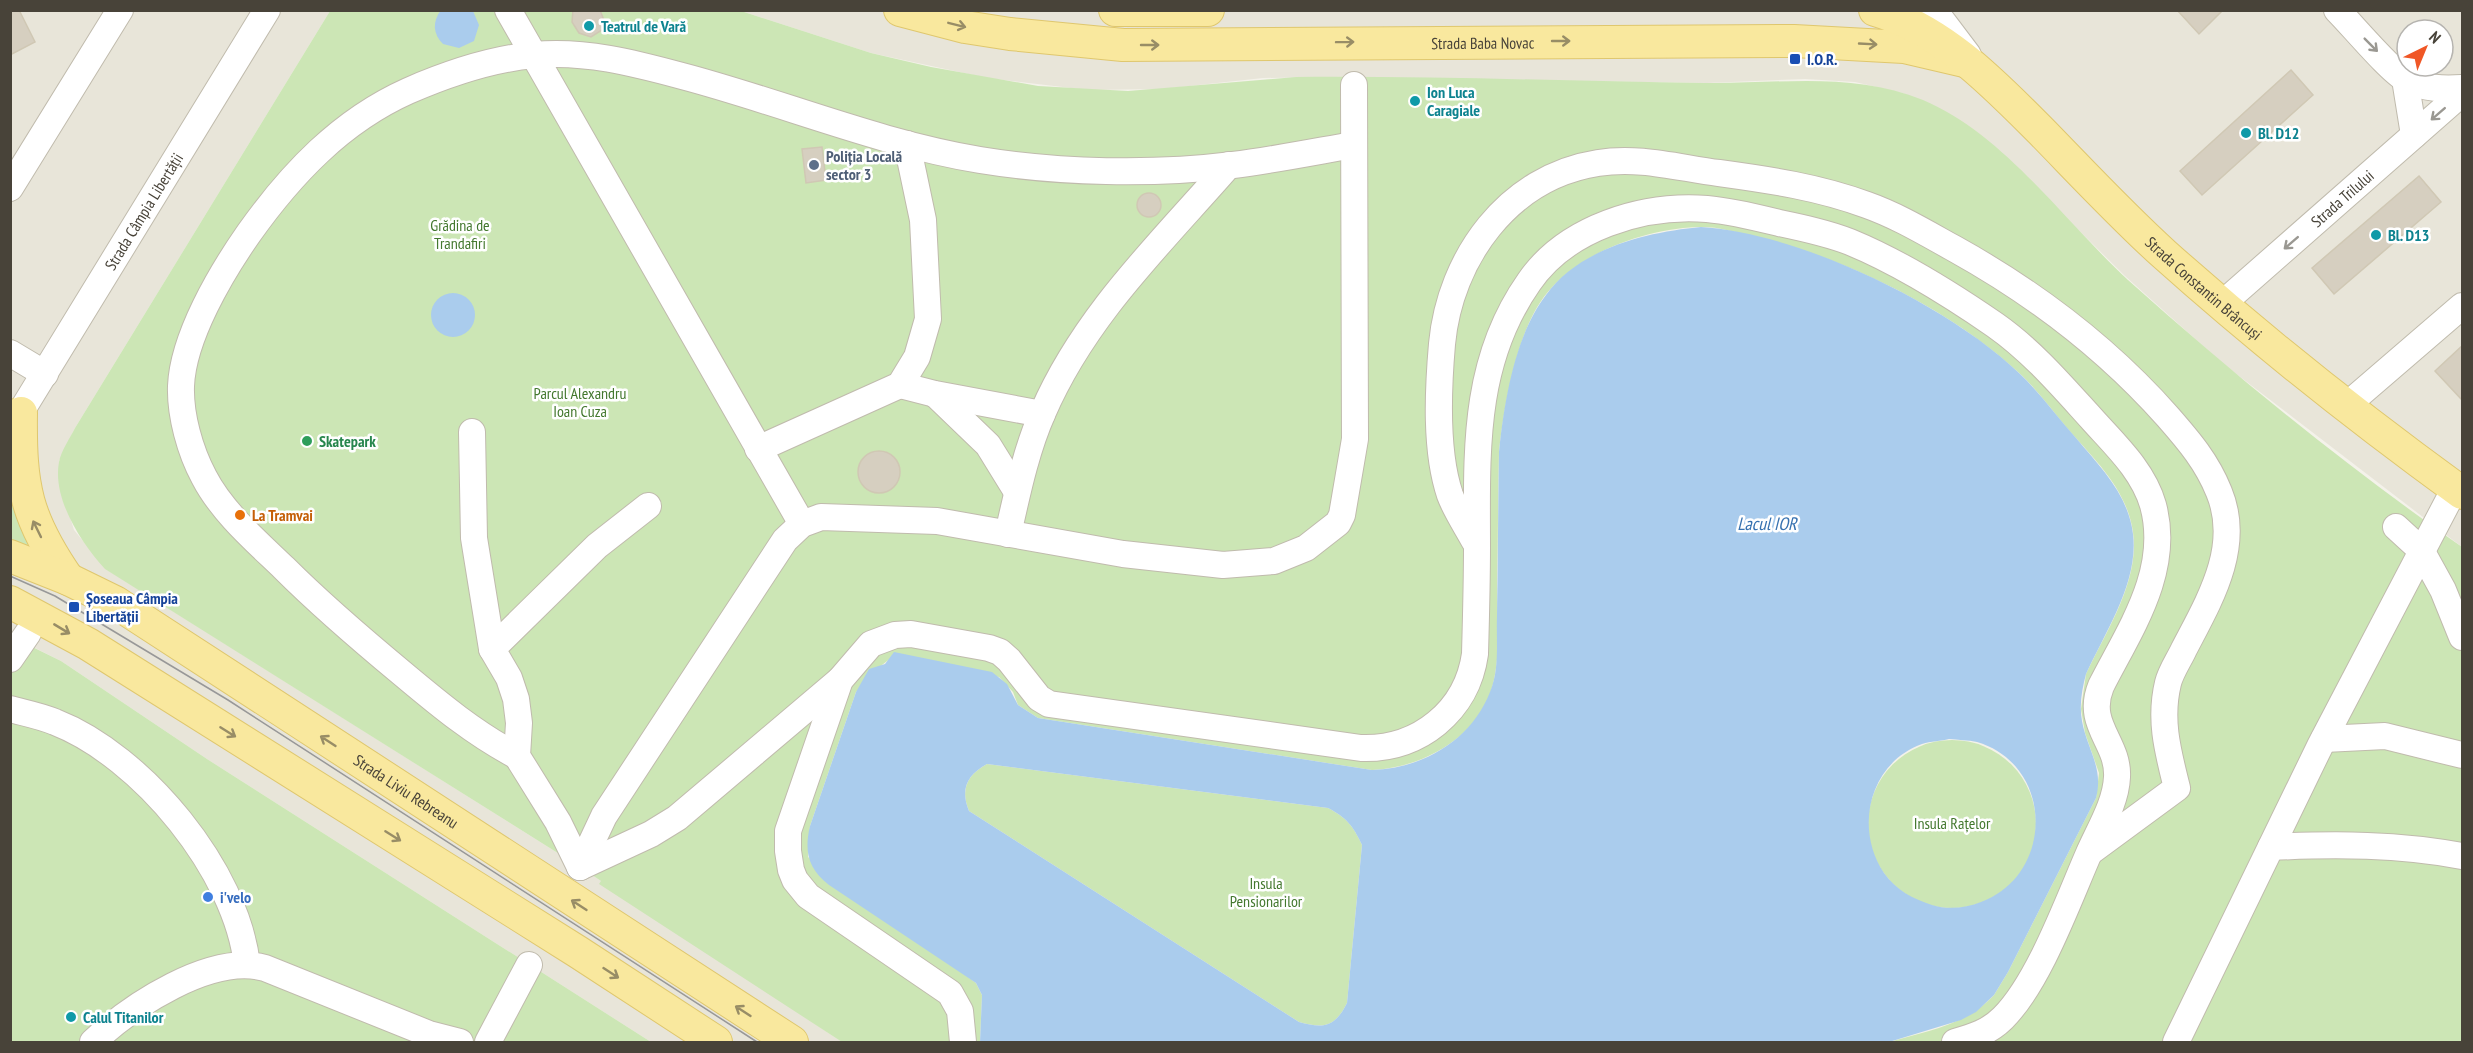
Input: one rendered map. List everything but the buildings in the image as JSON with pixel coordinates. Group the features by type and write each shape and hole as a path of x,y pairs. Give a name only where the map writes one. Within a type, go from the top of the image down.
{"main road":[{"name":"Strada Baba Novac","path":"900,10 965,27 1010,34 1123,45 1768,40 1882,45 1929,51 1973,68"},
{"path":"1115,10 1208,10"},
{"path":"1768,40 1826,32 1851,24 1876,11 1923,30 1973,68"},
{"name":"Strada Constantin Brâncuși","path":"1973,68 2163,253 2347,405 2459,491"},
{"path":"14,422 31,516 68,579"},
{"name":"Strada Liviu Rebreanu","path":"10,556 68,579 115,602 792,1042"},
{"path":"10,602 42,617 98,651 578,951 716,1042"}],"street":[{"path":"10,188 120,10"},
{"path":"508,10 802,524"},
{"path":"1934,10 1973,68"},
{"path":"2337,10 2405,79 2422,86 2443,89 2463,88"},
{"name":"Strada Câmpia Libertății","path":"10,448 14,422 45,374 259,13"},
{"path":"580,867 558,822 517,756 479,735 338,620 253,538 204,477 188,432 181,387 185,361 195,333 238,250 277,193 317,152 364,116 406,92 453,73 534,55 622,60 723,86 906,144 981,160 1092,170 1229,165 1353,146"},
{"path":"2405,79 2414,135"},
{"path":"580,867 604,816 785,540 802,524 821,517 937,521 1123,554 1223,566 1274,561 1306,548 1338,523 1346,497 1355,439 1354,85"},
{"name":"Strada Trilului","path":"2222,304 2463,93"},
{"path":"758,450 900,385 917,357 928,319 923,220 906,144"},
{"path":"1477,544 1450,496 1443,461 1439,411 1445,310 1468,258 1489,225 1501,211 1526,192 1560,174 1598,163 1664,163 1791,182 1865,204 1922,230 1989,268 2052,309 2106,353 2149,396 2201,455 2222,498 2226,533 2220,574 2214,592 2169,680 2164,707 2163,731 2177,788 2090,852"},
{"path":"1008,534 1017,492 1042,414 1063,371 1118,290 1229,165"},
{"path":"580,867 651,834 677,818 840,680 871,644 895,635 910,634 1000,652 1039,698 1049,704 1361,748 1384,748 1410,739 1438,721 1467,688 1475,654 1477,438 1483,399 1496,349 1512,308 1530,280 1565,245 1600,227 1635,215 1703,208 1816,231 1849,242 1935,286 1996,326 2033,357 2131,464 2144,482 2152,502 2157,525 2155,573 2098,694 2097,719 2116,765 2117,780 2111,802 2047,947 2019,998 1992,1028 1955,1042"},
{"path":"2347,405 2463,306"},
{"path":"10,353 45,374"},
{"path":"900,385 935,394 1042,414"},
{"path":"935,394 988,445 1017,492"},
{"path":"472,432 474,538 492,649 509,678 516,699 519,723 517,756"},
{"path":"2176,1042 2324,739 2421,550 2459,491"},
{"path":"492,649 597,546 648,506"},
{"path":"2396,527 2421,550 2443,590 2463,637"},
{"path":"10,659 28,633"},
{"path":"840,680 788,831 791,870 795,880 808,896 950,993 960,1011 963,1042"},
{"path":"10,709 55,722 97,745 148,785 178,817 202,852 223,890 241,932 247,964"},
{"path":"2324,739 2385,736 2463,754"},
{"path":"2271,847 2350,844 2418,848 2463,856"},
{"path":"93,1042 116,1020 184,982 214,970 247,964 274,972 429,1034 460,1042"},
{"path":"488,1042 529,965"}],"shaded area":[{"path":"10,11 330,11 75,428 59,461 60,484 74,530 106,569 580,867 842,1042 651,1042 207,759 61,661 11,636"},
{"path":"741,11 2462,11 2462,547 2222,363 2125,276 2020,172 1924,101 1902,93 1855,82 1805,79 1707,83 1324,77 1263,78 1162,89 1088,90 987,78 871,53"}],"green space":[{"name":"Parcul Alexandru Ioan Cuza","path":"330,11 741,11 871,53 931,67 1038,86 1128,91 1296,77 1705,83 1815,81 1869,85 1923,100 1952,115 2007,156 2128,280 2250,385 2333,452 2462,547 2462,1042 1889,1042 1945,1026 1971,1013 1994,995 2008,972 2096,798 2099,773 2085,733 2081,709 2086,674 2120,605 2131,569 2134,550 2130,516 2117,488 2108,476 2037,392 1990,348 1959,326 1892,287 1821,257 1749,235 1703,227 1661,231 1618,244 1579,265 1562,278 1547,293 1537,308 1528,326 1514,368 1504,412 1499,452 1498,647 1493,684 1476,720 1462,734 1429,756 1391,768 1372,770 1038,718 1018,705 1013,692 999,677 891,658 878,668 856,692 810,826 808,857 976,983 982,995 980,1042 842,1042 599,884 601,881 580,867 105,569 78,534 64,506 58,476 59,462 75,428"},
{"path":"10,471 49,559 11,548"},
{"path":"10,636 61,661 207,759 651,1042 11,1042"},
{"name":"Insula Rațelor","path":"1952,740 1984,746 1999,754 2011,765 2022,777 2030,792 2036,824 2030,856 2022,871 2011,883 1999,894 1984,902 1952,908 1920,902 1905,894 1893,883 1882,871 1874,856 1868,824 1874,792 1882,777 1893,765 1905,754 1920,746"},
{"name":"Insula Pensionarilor","path":"987,764 1328,808 1340,815 1352,828 1362,845 1347,1003 1343,1011 1328,1024 1315,1025 1299,1022 969,811 965,796 967,783 974,773"}],"water":[{"path":"441,10 473,11 479,25 474,41 459,48 443,44 435,28 436,19"},
{"name":"Lacul IOR","path":"1701,227 1740,232 1782,243 1826,258 1870,277 1953,322 1989,347 2027,381 2104,471 2126,506 2133,534 2131,570 2119,606 2086,674 2081,697 2084,731 2098,777 2096,798 2008,972 1994,995 1976,1012 1961,1020 1889,1042 980,1042 982,995 976,983 829,885 816,873 809,859 808,835 856,692 869,669 885,664 894,652 992,672 1007,684 1018,705 1038,718 1372,770 1408,764 1426,758 1457,738 1481,709 1490,692 1495,674 1499,452 1508,391 1526,329 1546,295 1577,265 1616,245 1680,229","holes":["1949,739 1977,742 2002,754 2021,773 2032,795 2036,820 2033,845 2022,868 2005,888 1981,902 1951,908 1938,907 1918,900 1899,889 1889,879 1875,856 1870,837 1869,818 1872,799 1889,766 1904,753 1922,744","987,764 1328,808 1340,815 1352,828 1362,845 1347,1003 1343,1011 1328,1024 1315,1025 1299,1022 969,811 965,796 967,783 974,773"]},
{"path":"453,293 469,299 475,315 469,331 453,337 437,331 431,315 437,299"}],"tram line":[{"path":"10,576 55,596 228,700 757,1042"}],"place":[{"name":"Teatrul de Vară","path":"589,26"},
{"name":"I.O.R.","path":"1795,59"},
{"name":"Ion Luca Caragiale","path":"1415,101"},
{"name":"Bl. D12","path":"2246,133"},
{"name":"Poliția Locală sector 3","path":"814,165"},
{"name":"Bl. D13","path":"2376,235"},
{"name":"Skatepark","path":"307,441"},
{"name":"La Tramvai","path":"240,515"},
{"name":"Șoseaua Câmpia Libertății","path":"74,607"},
{"name":"i'velo","path":"208,897"},
{"name":"Calul Titanilor","path":"71,1017"}],"park label":[{"name":"Grădina de Trandafiri","path":"460,234"}]}
